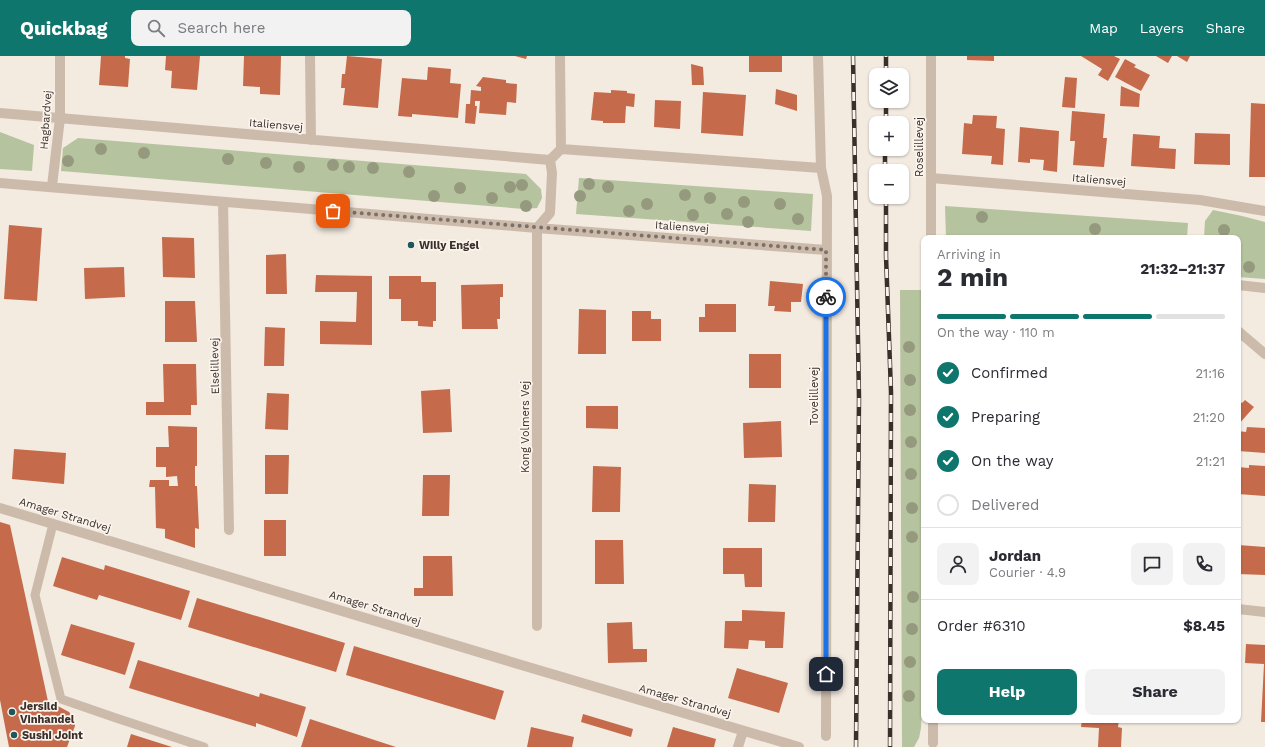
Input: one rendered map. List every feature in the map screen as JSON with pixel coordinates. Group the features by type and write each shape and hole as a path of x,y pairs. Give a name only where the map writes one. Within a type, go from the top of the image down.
{"street":[{"name":"Hagbardvej","path":"52,186 60,118 60,56"},
{"path":"310,56 311,140"},
{"path":"537,228 550,213 552,173 550,160 561,149 560,56"},
{"name":"Tovelillevej","path":"818,56 821,168 826,196 826,736"},
{"name":"Roselillevej","path":"931,56 931,235"},
{"name":"Italiensvej","path":"0,113 550,160"},
{"path":"561,149 821,168"},
{"name":"Italiensvej","path":"931,178 1200,200 1265,211"},
{"name":"Italiensvej","path":"0,183 52,186 537,228 826,250"},
{"name":"Elselillevej","path":"223,202 229,530"},
{"name":"Kong Volmers Vej","path":"537,228 537,626"},
{"path":"1241,285 1265,288"},
{"path":"1241,334 1265,354"},
{"name":"Amager Strandvej","path":"0,508 799,747"},
{"path":"1241,609 1265,612"},
{"path":"933,723 933,743"},
{"path":"738,747 743,731"}],"lane":[{"path":"53,524 35,595 61,699 204,747"}],"green space":[{"path":"0,132 34,145 32,171 0,169"},
{"path":"78,138 526,174 541,189 542,198 537,208 524,209 61,171 63,148"},
{"path":"579,178 813,194 811,231 576,214"},
{"path":"945,206 1188,223 1187,235 946,235"},
{"path":"1213,210 1265,222 1265,279 1241,277 1241,235 1204,235 1205,221"},
{"path":"900,290 921,290 921,723 919,738 914,747 902,747"}],"building":[{"path":"101,56 125,56 125,58 130,59 128,87 99,85"},
{"path":"166,56 200,56 197,90 171,88 172,71 165,70"},
{"path":"244,56 281,56 280,95 260,94 260,87 243,86"},
{"path":"347,56 382,59 378,108 343,105 345,88 341,88 342,74 345,74"},
{"path":"515,56 527,56 526,59"},
{"path":"749,56 782,56 782,72 749,72"},
{"path":"967,56 994,56 994,61 967,60"},
{"path":"1081,56 1114,56 1120,59 1108,81 1098,75 1102,69"},
{"path":"1156,56 1172,56 1168,63"},
{"path":"1177,56 1190,56 1187,62"},
{"path":"1125,59 1136,65 1134,67 1150,75 1141,91 1115,77"},
{"path":"691,64 703,67 704,85 692,85"},
{"path":"428,67 451,69 450,83 461,84 458,118 412,114 412,117 398,116 402,78 427,80"},
{"path":"483,77 506,80 506,83 517,84 516,103 507,102 506,115 479,113 480,101 475,101 475,106 477,106 475,124 465,123 466,104 470,104 471,90 481,91 481,87 476,86"},
{"path":"1065,77 1077,78 1075,108 1062,107"},
{"path":"1121,86 1140,94 1139,107 1120,106"},
{"path":"776,89 797,95 797,111 775,104"},
{"path":"611,90 627,91 627,93 635,94 634,107 626,106 625,123 603,123 603,121 591,120 594,92 611,93"},
{"path":"703,92 746,95 743,136 701,133"},
{"path":"655,100 681,101 680,129 654,127"},
{"path":"1251,103 1265,104 1265,177 1249,177"},
{"path":"1072,111 1105,114 1103,138 1107,138 1104,167 1073,165 1075,141 1070,141"},
{"path":"973,115 997,116 996,128 1005,129 1003,165 991,164 992,156 962,154 964,123 972,124"},
{"path":"1020,127 1059,131 1057,172 1043,170 1044,160 1030,159 1030,163 1018,162"},
{"path":"1195,133 1230,134 1230,165 1194,164"},
{"path":"1133,134 1160,136 1159,148 1176,149 1175,169 1131,166"},
{"path":"9,225 42,228 37,301 4,299"},
{"path":"162,237 194,238 195,278 163,277"},
{"path":"286,254 287,294 266,294 266,255"},
{"path":"124,267 125,297 85,299 84,268"},
{"path":"316,275 372,276 372,345 320,344 320,321 356,322 357,292 315,292"},
{"path":"389,276 421,276 421,282 436,282 436,321 433,321 433,327 418,326 418,321 401,321 401,299 389,299"},
{"path":"770,281 803,284 801,302 791,302 791,312 774,311 775,306 768,306"},
{"path":"503,284 503,297 500,297 500,319 497,319 498,329 462,329 461,285"},
{"path":"165,301 195,301 197,342 165,342"},
{"path":"705,304 736,304 736,332 699,332 699,317 705,317"},
{"path":"579,309 606,310 606,354 578,354"},
{"path":"632,311 651,311 651,319 661,319 661,341 632,341"},
{"path":"265,327 285,328 284,366 264,366"},
{"path":"749,354 781,354 781,388 749,388"},
{"path":"163,364 196,364 197,405 191,405 191,415 146,415 146,402 164,402"},
{"path":"450,389 452,432 423,433 421,391"},
{"path":"267,393 289,394 288,430 265,429"},
{"path":"1245,400 1254,407 1241,422 1241,402"},
{"path":"586,406 618,406 618,429 586,428"},
{"path":"781,421 782,457 744,458 743,423"},
{"path":"168,426 197,427 197,466 195,466 195,486 197,486 199,529 195,528 195,548 165,538 165,529 156,528 155,487 149,487 150,480 169,480 169,486 178,486 177,476 166,477 166,467 156,467 156,447 169,447"},
{"path":"1247,427 1265,428 1265,453 1241,451 1241,431 1246,432"},
{"path":"14,449 66,453 64,484 12,479"},
{"path":"265,455 289,455 288,494 265,494"},
{"path":"1249,465 1265,466 1265,496 1241,494 1241,467 1249,468"},
{"path":"593,466 621,467 620,512 592,512"},
{"path":"423,475 450,475 449,516 422,516"},
{"path":"749,484 776,485 775,522 748,522"},
{"path":"264,520 286,520 286,556 264,556"},
{"path":"0,522 10,525 49,706 54,704 69,712 74,718 75,726 67,747 9,747 0,700"},
{"path":"595,540 623,540 624,584 595,584"},
{"path":"1241,545 1265,547 1265,575 1241,574"},
{"path":"723,548 762,548 762,587 745,587 744,574 723,574"},
{"path":"423,556 452,556 453,596 414,596 414,588 423,588"},
{"path":"62,557 104,570 105,565 190,591 181,620 99,595 97,600 53,586"},
{"path":"197,598 345,643 336,672 188,627"},
{"path":"742,610 785,612 783,648 765,648 765,641 749,640 748,649 724,648 725,621 742,621"},
{"path":"632,622 633,649 647,649 647,662 608,663 607,623"},
{"path":"71,624 135,643 125,675 61,655"},
{"path":"1246,644 1265,645 1265,722 1261,722 1264,664 1245,663"},
{"path":"354,646 504,691 495,720 346,675"},
{"path":"138,660 259,697 260,693 306,707 297,737 256,723 256,727 129,688"},
{"path":"737,668 788,683 779,713 728,698"},
{"path":"583,714 633,729 631,737 581,722"},
{"path":"310,719 396,747 301,747"},
{"path":"1082,723 1119,723 1118,727 1122,728 1121,747 1098,747 1099,728 1081,727"},
{"path":"531,727 574,737 572,747 527,747"},
{"path":"673,727 716,739 714,747 667,747"},
{"path":"131,734 172,747 127,747"}],"railway":[{"path":"853,56 859,398 856,747"},
{"path":"886,56 886,68"},
{"path":"886,108 886,116"},
{"path":"885,156 885,164"},
{"path":"886,204 886,256 891,392 890,747"}],"way so far":[{"path":"333,211 826,250 826,297"}],"place":[{"name":"Willy Engel","path":"411,245"},
{"name":"Jersild Vinhandel","path":"12,712"},
{"name":"Sushi Joint","path":"14,735"}],"route":[{"path":"826,297 826,674"}]}
